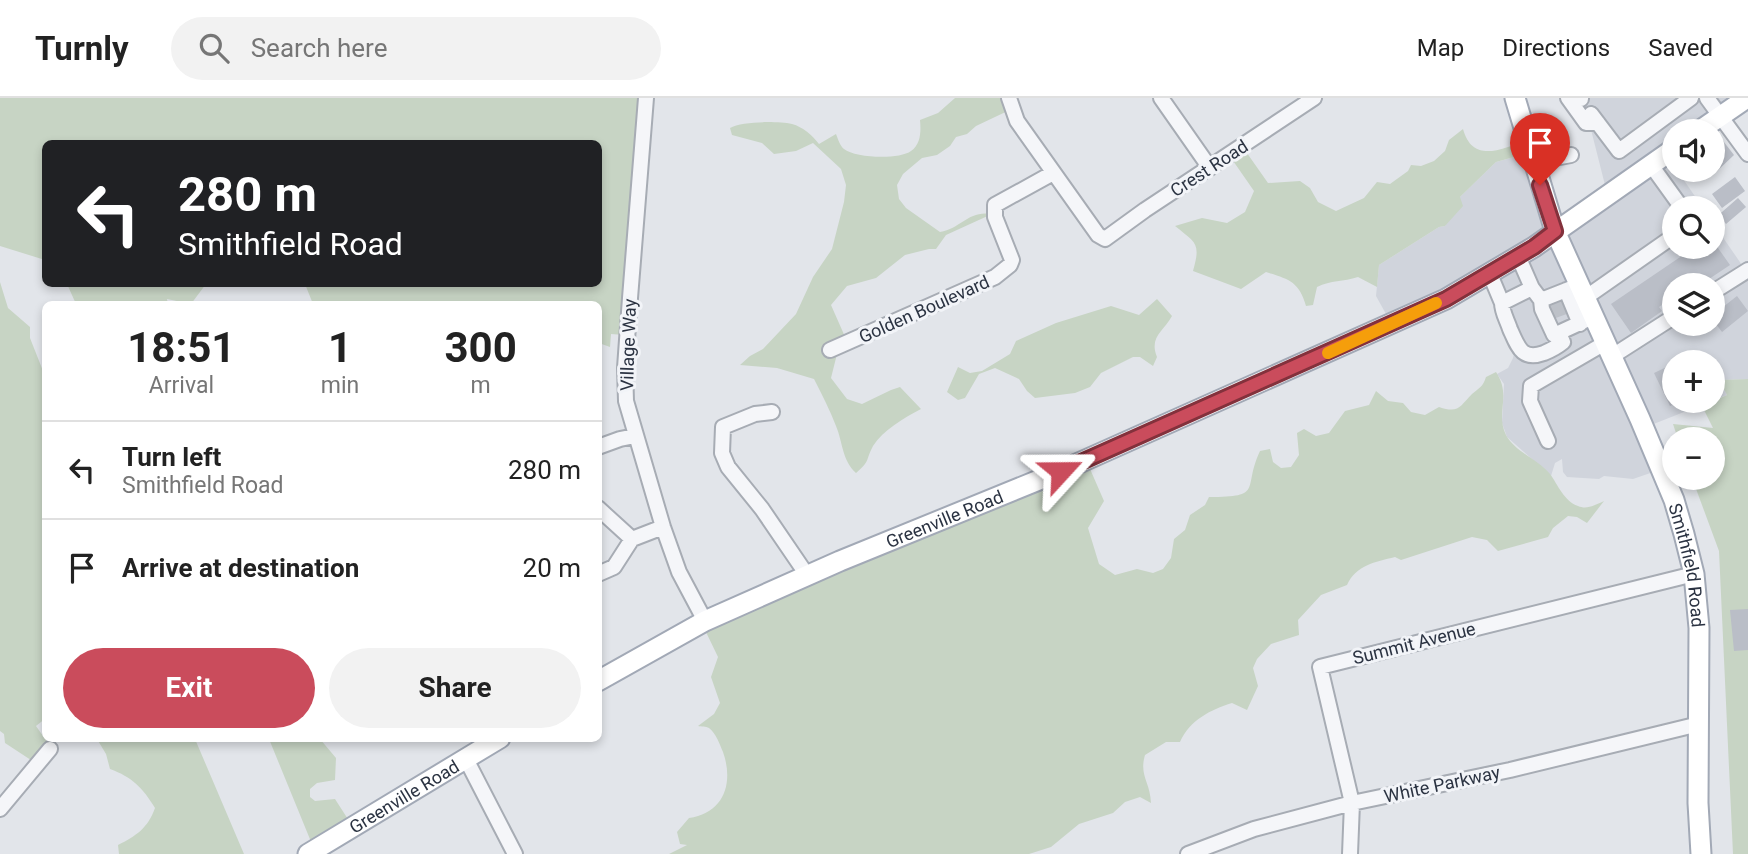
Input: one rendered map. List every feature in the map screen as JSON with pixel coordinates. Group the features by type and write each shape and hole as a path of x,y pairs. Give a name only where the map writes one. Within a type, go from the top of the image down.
{"main road":[{"name":"Smithfield Road","path":"1515,98 1555,231 1559,294 1572,324 1608,350 1674,500 1694,574 1699,628 1698,803 1701,854"},
{"path":"1718,119 1740,100"},
{"name":"Greenville Road","path":"602,679 705,621 1061,471 1446,299 1518,256 1662,157"},
{"name":"Greenville Road","path":"308,854 494,742"}],"street":[{"name":"Village Way","path":"646,98 625,368 626,401 678,572 705,621"},
{"path":"1009,98 1017,121 1053,173"},
{"path":"1161,98 1210,168"},
{"name":"Crest Road","path":"1053,173 1098,235 1105,239 1144,210 1314,98"},
{"path":"1576,98 1586,123 1595,118 1619,150 1691,98"},
{"path":"1707,98 1748,153"},
{"path":"1533,162 1570,155"},
{"path":"1651,165 1673,196"},
{"name":"Golden Boulevard","path":"830,350 995,277 1010,265 1012,260 995,217 996,205 1053,173"},
{"path":"1572,324 1554,335 1542,309 1559,294 1662,242"},
{"path":"1518,256 1559,294"},
{"path":"1725,284 1748,270"},
{"path":"1489,272 1517,345 1527,356 1532,357 1557,348 1572,324"},
{"path":"1502,303 1559,294"},
{"path":"1548,441 1530,401 1531,386 1662,323"},
{"path":"772,412 755,414 723,427 722,453 728,467 762,509 807,576"},
{"path":"602,445 635,436"},
{"path":"602,512 632,539"},
{"path":"602,572 614,567 632,539 663,527"},
{"name":"Summit Avenue","path":"1350,854 1352,803 1320,667 1694,574"},
{"name":"White Parkway","path":"1188,854 1254,830 1352,803 1510,770 1699,724"},
{"path":"0,809 50,749"},
{"path":"466,759 515,854"}],"shaded area":[{"path":"1583,98 1748,98 1723,119 1662,119 1662,182 1685,182 1695,196 1662,196 1662,259 1725,259 1725,240 1744,268 1748,266 1748,379 1725,380 1725,350 1662,350 1662,413 1682,413 1646,427 1662,469 1633,479 1604,476 1599,479 1567,477 1563,472 1562,459 1555,463 1551,476 1507,437 1502,423 1504,384 1497,374 1508,368 1515,348 1486,287 1478,284 1391,323 1376,296 1379,265 1439,227 1445,226 1460,197 1496,162 1532,152 1554,225 1607,193"}],"green space":[{"path":"0,98 644,98 624,335 611,334 610,347 602,344 602,301 312,301 306,287 602,287 602,140 42,140 42,259 0,246"},
{"path":"955,98 1008,98 1014,108 976,126 967,134 956,137 950,146 937,155 922,158 903,174 897,185 899,199 906,208 940,232 971,217 984,213 992,214 946,235 936,249 905,255 876,278 847,286 831,305 846,339 839,346 831,378 847,399 862,404 900,387 921,409 882,435 873,446 866,463 856,473 845,457 834,420 814,379 777,368 740,365 763,349 796,314 813,277 832,249 846,185 841,169 813,143 796,151 774,154 762,143 732,135 730,128 760,122 792,124 807,132 819,144 836,134 841,146 850,152 867,156 897,156 911,151 917,145 920,120 938,113"},
{"path":"1463,129 1474,147 1481,150 1499,150 1528,140 1532,152 1496,162 1460,197 1463,206 1445,226 1439,227 1379,265 1377,287 1358,277 1327,283 1317,287 1313,305 1306,306 1300,291 1292,282 1266,272 1241,289 1193,271 1197,255 1195,244 1175,226 1202,218 1227,223 1245,212 1254,191 1229,155 1242,146 1268,183 1300,181 1310,188 1318,202 1336,211 1364,198 1377,182 1390,184 1408,171 1411,165 1421,166 1434,161 1445,151 1449,140"},
{"path":"0,282 8,308 30,327 30,338 42,368 42,721 36,726 42,735 42,742 47,742 50,746 37,764 5,743 4,734 0,731"},
{"path":"68,287 204,287 193,301 75,301"},
{"path":"1157,299 1172,316 1156,339 1157,357 1153,366 1140,357 1133,357 1101,373 1090,387 1075,393 1035,398 1019,379 995,368 979,374 965,398 958,400 947,392 958,367 970,373 982,371 1010,354 1016,341 1056,323 1111,306 1139,315"},
{"path":"1496,372 1503,389 1503,427 1510,441 1550,474 1573,504 1588,507 1604,501 1587,523 1577,517 1568,516 1553,528 1548,537 1498,551 1487,540 1472,537 1401,560 1395,557 1373,563 1361,569 1347,585 1321,595 1298,620 1299,635 1271,644 1257,659 1253,668 1258,686 1247,710 1232,703 1216,709 1195,722 1180,742 1166,742 1145,755 1143,768 1151,803 1140,797 1125,802 1113,813 1079,824 1051,847 1029,854 669,854 687,845 680,844 677,832 689,818 711,810 723,795 726,785 726,764 718,739 709,728 698,726 714,714 720,703 711,677 718,657 705,630 1087,462 1104,501 1088,528 1099,564 1115,575 1137,569 1153,573 1163,569 1171,558 1174,539 1185,530 1190,515 1205,505 1209,497 1238,495 1249,488 1260,451 1270,449 1273,462 1281,468 1291,467 1299,455 1297,433 1304,429 1316,436 1329,433 1345,411 1369,405 1376,391 1388,401 1403,403 1411,412 1425,415 1439,407 1451,410 1458,408 1484,383 1486,377"},
{"path":"1748,379 1748,854 1733,854 1719,551 1696,490 1725,490 1725,427 1712,427 1706,413 1725,413 1725,380"},
{"path":"1673,424 1703,427 1674,427"},
{"path":"99,742 196,742 244,854 119,854 118,845 141,831 155,808 136,784 110,769"},
{"path":"270,742 323,742 336,758 335,780 317,783 310,789 310,797 315,801 335,799 353,827 314,849"}],"building":[{"path":"1725,143 1734,155 1725,164"},
{"path":"1735,177 1745,191 1725,206 1725,196 1712,194"},
{"path":"1738,198 1746,207 1726,224 1725,209"},
{"path":"1725,258 1730,265 1718,273 1662,273 1662,305 1659,307 1662,311 1631,333 1611,304 1677,259"},
{"path":"1737,296 1748,311 1725,330 1725,306"},
{"path":"1662,369 1662,390 1654,373"},
{"path":"1748,609 1748,650 1734,651 1730,610"}],"tunnel":[{"path":"1556,303 1562,319"}],"slow traffic":[{"path":"1328,353 1436,303"}],"route":[{"path":"1061,471 1446,299 1534,247 1555,231 1540,185"}]}
